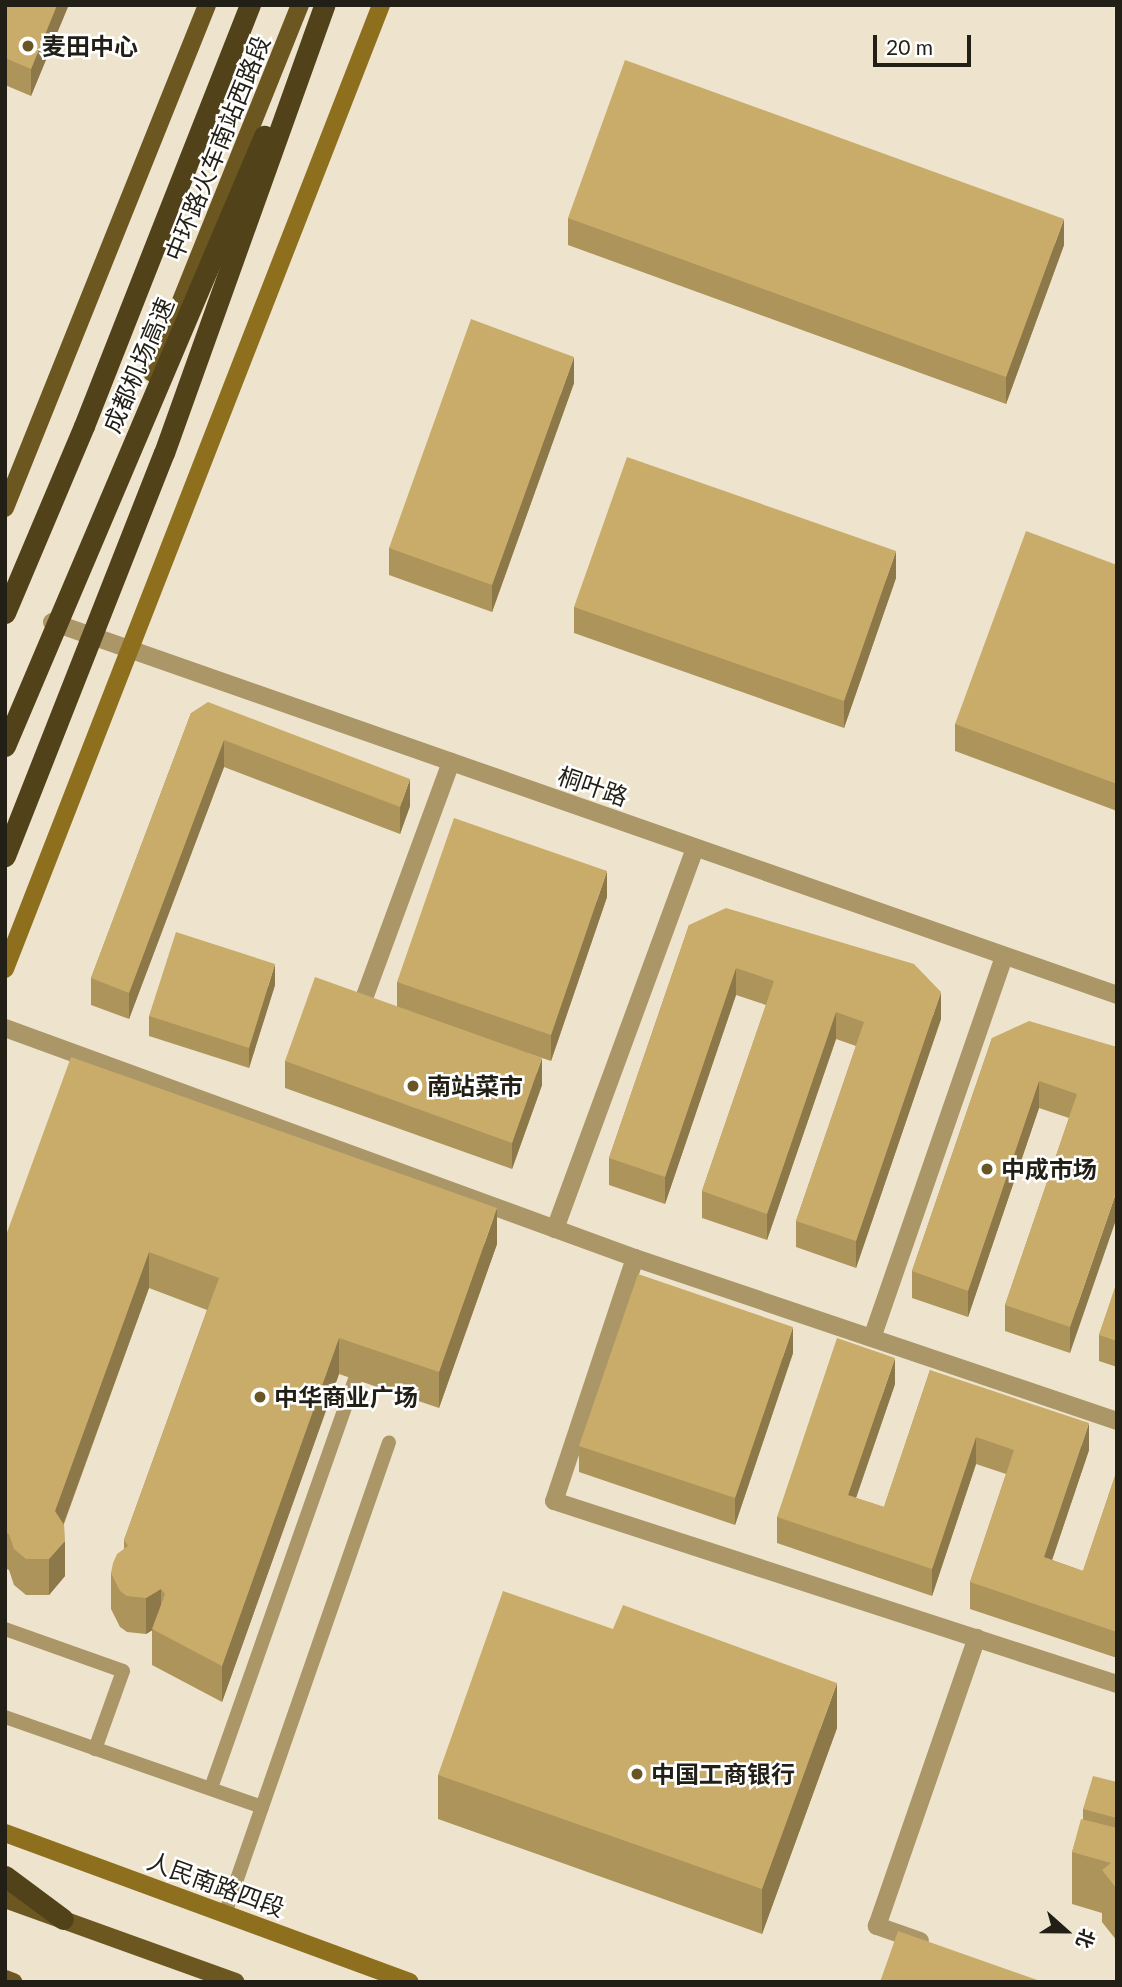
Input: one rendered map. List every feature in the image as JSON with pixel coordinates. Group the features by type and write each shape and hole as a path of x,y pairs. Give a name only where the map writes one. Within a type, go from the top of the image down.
{"highway":[{"name":"成都机场高速","path":"5,613 84,426 250,5"},
{"name":"成都机场高速","path":"5,746 321,5"},
{"path":"5,856 164,453 321,5"},
{"path":"5,1875 64,1919"}],"main road":[{"path":"5,508 207,5"},
{"name":"中环路火车南站西路段","path":"5,737 300,5"},
{"path":"5,1899 236,1982"},
{"path":"5,1979 13,1982"}],"street":[{"path":"5,969 381,5"},
{"name":"桐叶路","path":"52,622 1117,995"},
{"path":"387,1013 362,1004 451,762"},
{"path":"555,1229 695,848"},
{"path":"872,1338 1004,956"},
{"path":"5,1028 635,1258 1117,1421"},
{"path":"635,1258 554,1501 1117,1684"},
{"path":"939,1947 877,1926 977,1638"},
{"name":"人民南路四段","path":"5,1833 409,1982"}],"lane":[{"path":"211,1788 363,1353"},
{"path":"225,1914 389,1442"},
{"path":"5,1629 123,1671 95,1749"},
{"path":"5,1717 262,1807"}],"building":[{"path":"5,5 57,5 31,69 5,58"},
{"path":"625,60 1064,219 1006,377 568,218"},
{"path":"471,319 574,357 492,585 389,548"},
{"path":"627,457 896,551 844,701 574,607"},
{"path":"1026,531 1117,565 1117,784 955,724"},
{"path":"208,702 410,779 400,807 224,740 129,993 91,978 191,713"},
{"path":"454,818 607,871 551,1035 397,982"},
{"path":"726,908 914,964 941,992 856,1241 796,1221 864,1022 836,1012 767,1214 702,1191 774,981 736,968 665,1177 609,1158 689,925"},
{"path":"176,932 275,964 249,1048 149,1016"},
{"name":"南站菜市","path":"315,977 542,1058 512,1143 285,1061"},
{"name":"中成市场","path":"1029,1021 1117,1047 1117,1190 1070,1327 1005,1305 1077,1094 1039,1081 968,1291 912,1271 992,1038"},
{"name":"中华商业广场","path":"71,1057 497,1208 439,1372 339,1338 222,1666 152,1629 165,1594 161,1589 146,1598 127,1596 120,1591 111,1573 117,1554 128,1546 124,1540 219,1278 149,1252 55,1511 64,1525 65,1541 49,1559 26,1559 14,1549 9,1534 5,1532 5,1238"},
{"path":"638,1274 793,1327 735,1498 579,1446"},
{"path":"1117,1282 1117,1341 1099,1335"},
{"path":"837,1338 895,1358 848,1495 884,1507 930,1370 1089,1423 1044,1557 1083,1571 1117,1470 1117,1632 970,1582 1014,1450 976,1437 932,1569 777,1517"},
{"name":"中国工商银行","path":"503,1591 613,1629 623,1605 837,1683 762,1889 438,1775"},
{"path":"1093,1776 1117,1782 1117,1818 1083,1809"},
{"path":"1081,1819 1117,1828 1117,1889 1102,1870 1111,1863 1072,1852"},
{"path":"898,1931 1043,1982 880,1982"}],"place":[{"name":"麦田中心","path":"28,46"},
{"name":"南站菜市","path":"413,1086"},
{"name":"中成市场","path":"987,1169"},
{"name":"中华商业广场","path":"260,1397"},
{"name":"中国工商银行","path":"637,1774"}]}
